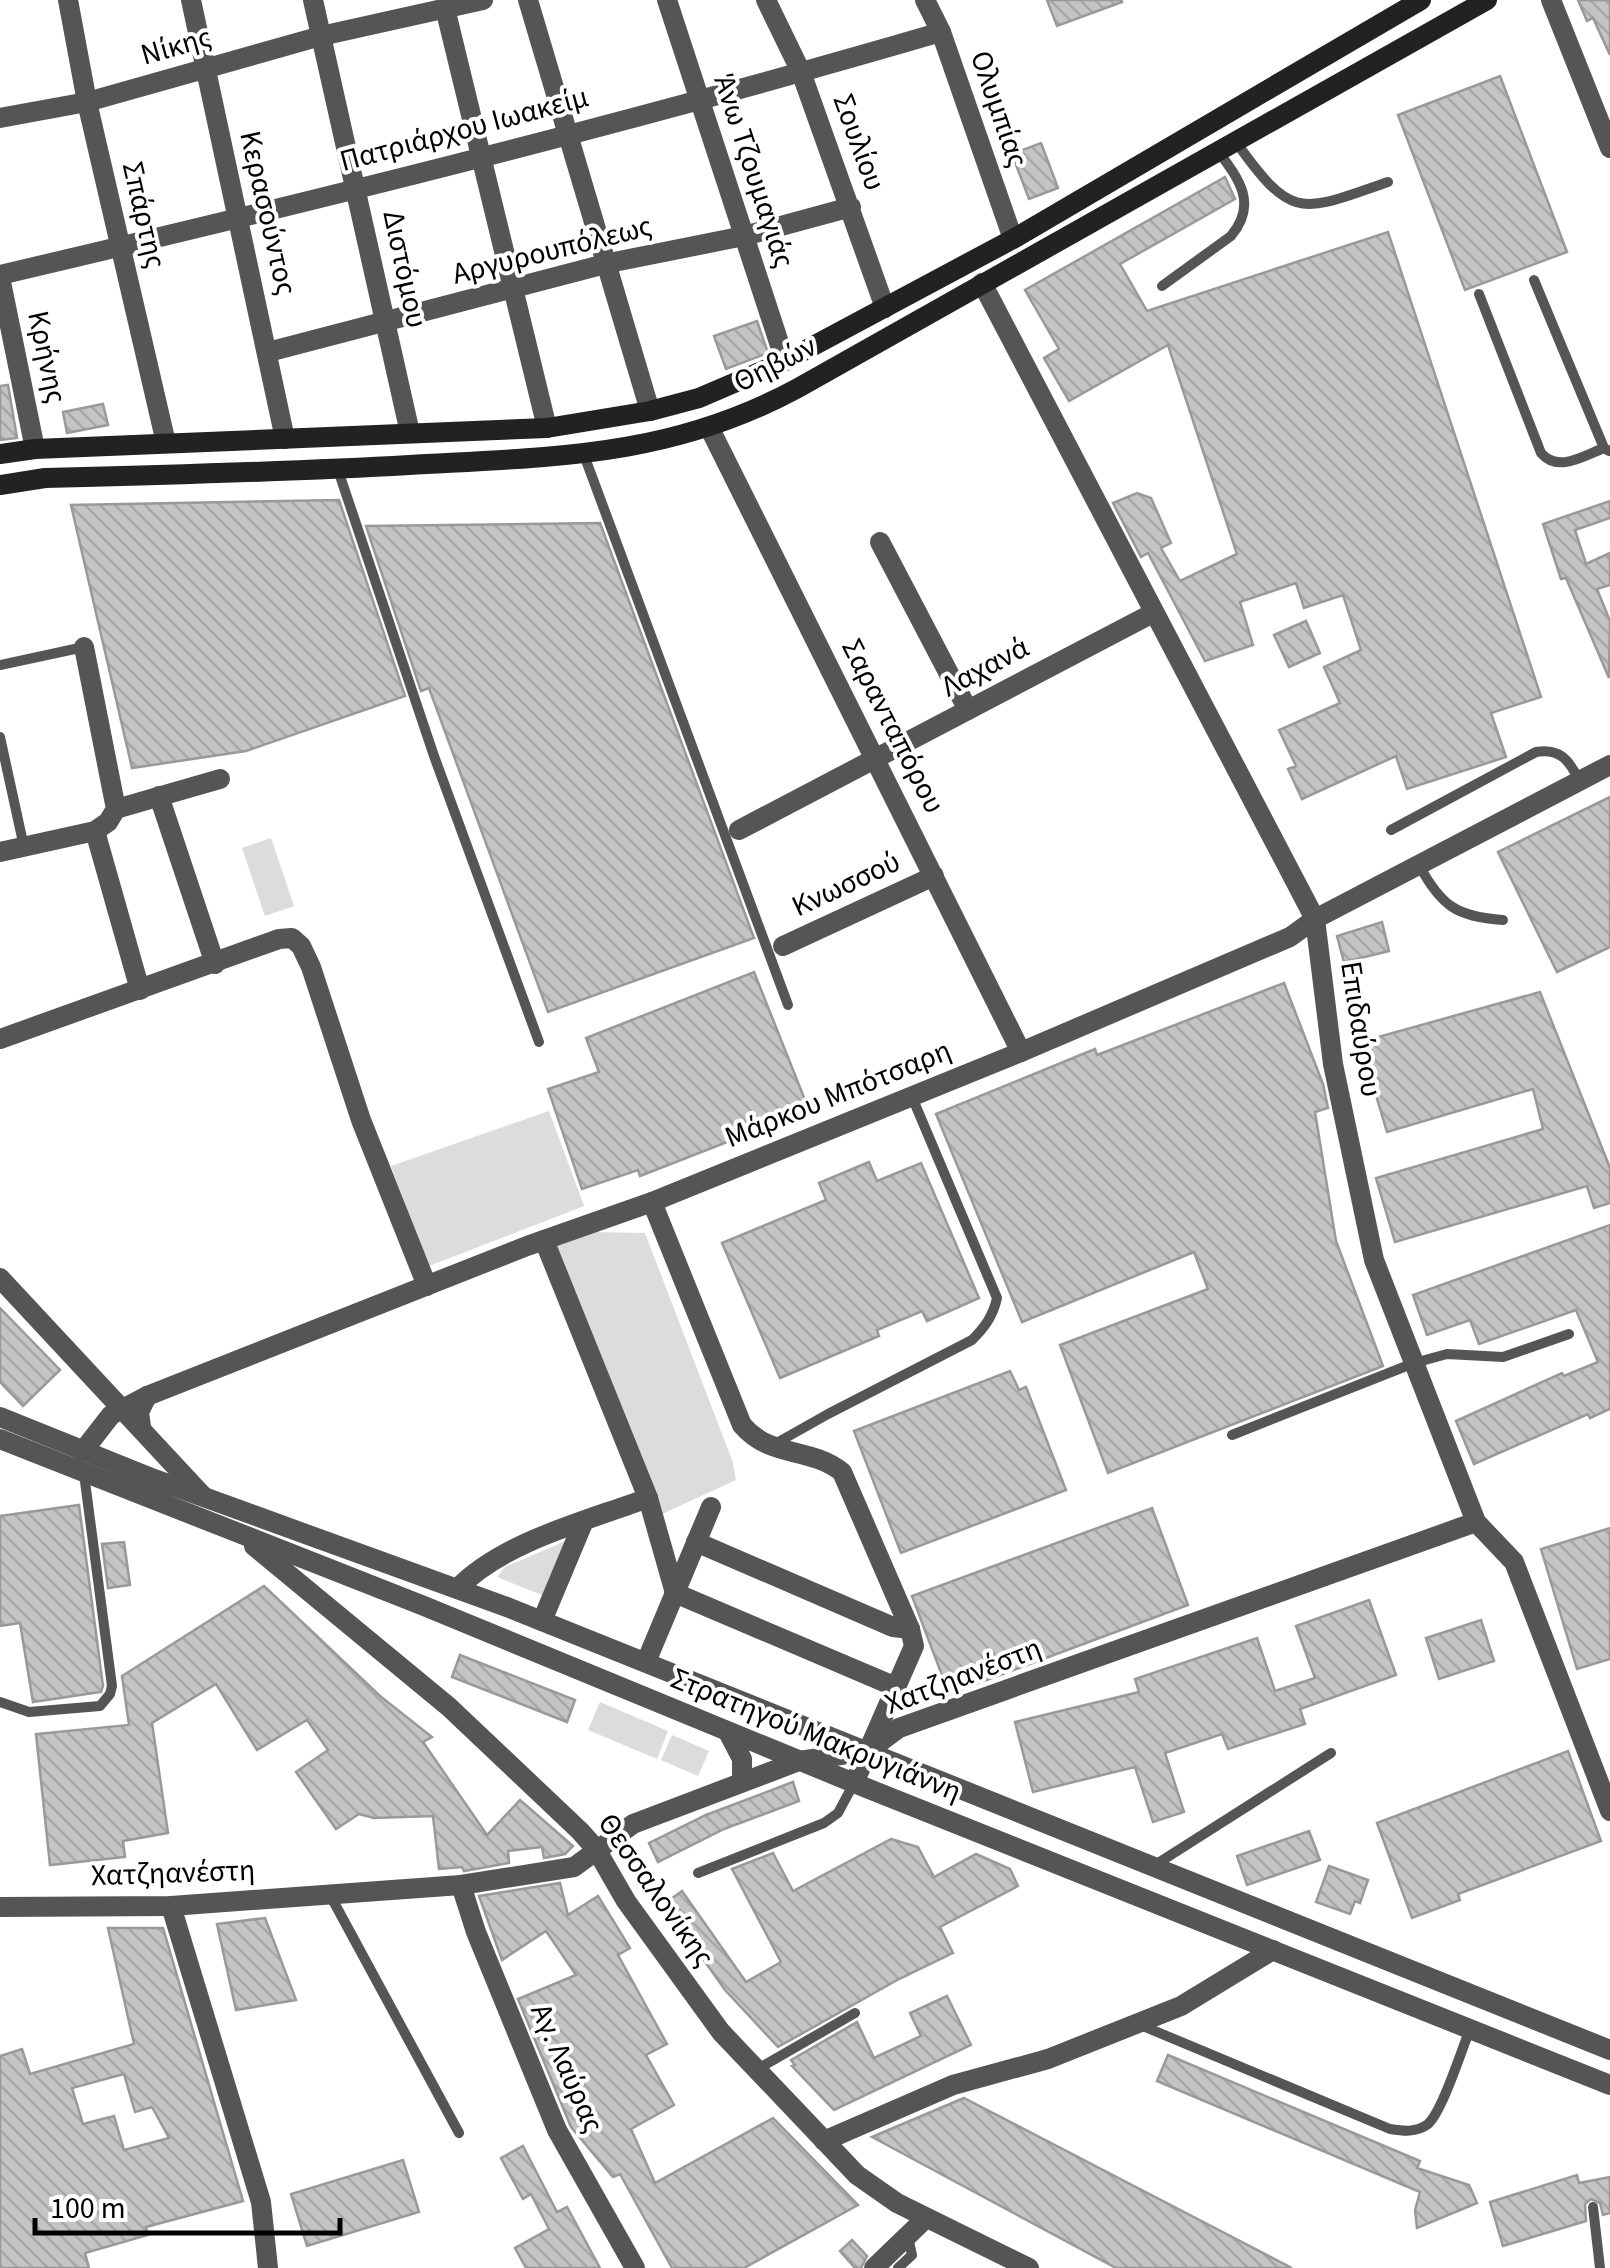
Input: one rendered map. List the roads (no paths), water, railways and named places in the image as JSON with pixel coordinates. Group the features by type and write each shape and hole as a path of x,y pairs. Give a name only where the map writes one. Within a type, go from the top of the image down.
{"main road":[{"name":"Θηβών","path":"0,454 35,449 547,428 650,412 713,392 785,361 1013,238 1421,0"},
{"name":"Θηβών","path":"0,485 45,478 338,470 584,455 709,428 786,395 1487,0"}],"street":[{"name":"Σπάρτης","path":"68,0 87,102 166,444"},
{"name":"Κερασούντος","path":"190,0 285,439"},
{"name":"Διστόμου","path":"313,0 410,433"},
{"name":"Νίκης","path":"0,118 87,102 432,7 484,0"},
{"path":"528,0 650,412"},
{"name":"Άνω Τζουμαγιάς","path":"668,0 785,361"},
{"name":"Σουλίου","path":"766,0 802,72 886,308"},
{"name":"Ολυμπίας","path":"925,0 1013,238"},
{"path":"1551,0 1610,148"},
{"path":"432,7 481,156 547,428"},
{"name":"Πατριάρχου Ιωακείμ","path":"0,276 481,156 940,32"},
{"name":"Αργυρουπόλεως","path":"268,352 608,264 744,236 851,206"},
{"name":"Κρήνης","path":"0,276 35,449"},
{"name":"Επιδαύρου","path":"982,283 1315,919 1333,1064 1372,1253 1476,1522 1514,1562 1604,1779 1610,1811"},
{"name":"Σαρανταπόρου","path":"709,428 1021,1052"},
{"path":"880,542 968,710"},
{"name":"Λαχανά","path":"739,830 1153,613"},
{"path":"84,647 116,809"},
{"name":"Μάρκου Μπότσαρη","path":"83,1451 122,1407 544,1240 652,1202 1021,1052 1290,937 1315,919 1610,765"},
{"path":"0,852 95,832 116,809 220,779"},
{"path":"158,796 215,964"},
{"path":"95,832 140,990"},
{"name":"Κνωσσού","path":"783,946 934,876"},
{"path":"0,1039 292,938 302,946 360,1120 427,1286"},
{"path":"652,1202 742,1425 755,1440 818,1458 842,1472 910,1629 914,1646 854,1783"},
{"path":"544,1240 648,1498 675,1593"},
{"path":"0,1278 142,1428 203,1507"},
{"path":"142,1428 140,1412 148,1396"},
{"name":"Στρατηγού Μακρυγιάννη","path":"0,1418 83,1451 203,1507 236,1533 1610,2085"},
{"name":"Στρατηγού Μακρυγιάννη","path":"0,1439 84,1473 458,1588 1610,2050"},
{"path":"458,1588 488,1561 648,1498"},
{"path":"646,1662 710,1507"},
{"path":"542,1621 583,1522"},
{"name":"Χατζηανέστη","path":"0,1907 171,1906 461,1884 574,1867 633,1824 742,1782 799,1761 868,1750 899,1728 1476,1522"},
{"name":"Θεσσαλονίκης","path":"236,1533 449,1706 534,1784 596,1849 626,1900 694,1995 756,2070 874,2188 1027,2268"},
{"path":"696,1542 892,1627 910,1629"},
{"path":"675,1593 896,1687"},
{"path":"728,1732 742,1759 742,1782"},
{"name":"Αγ. Λαύρας","path":"461,1884 476,1932 557,2130 635,2268"},
{"path":"171,1906 261,2202 268,2268"},
{"path":"824,2140 953,2085 1048,2058 1181,2006 1273,1950"},
{"path":"874,2268 910,2246 926,2218"}],"lane":[{"path":"1227,146 1274,191 1301,205 1317,206 1388,182"},
{"path":"1162,286 1232,236 1245,214 1247,200 1227,146"},
{"path":"1479,294 1547,460 1560,464 1607,450 1534,280"},
{"path":"584,455 788,1004"},
{"path":"338,470 434,756 539,1042"},
{"path":"0,665 84,647"},
{"path":"0,736 24,847"},
{"path":"1391,830 1536,752 1550,750 1561,754 1580,781"},
{"path":"1418,864 1430,886 1460,914 1504,920"},
{"path":"770,1447 972,1340 986,1326 994,1310 997,1298 912,1096"},
{"path":"1232,1435 1414,1363 1448,1354 1503,1357 1569,1334"},
{"path":"0,1702 28,1712 100,1706 110,1694 84,1473"},
{"path":"1154,1866 1331,1753"},
{"path":"698,1873 824,1823 838,1813 854,1783"},
{"path":"330,1894 459,2132"},
{"path":"756,2070 855,2013"},
{"path":"1138,2024 1390,2129 1404,2131 1417,2130 1435,2116 1470,2029"},
{"path":"1592,2207 1600,2268"},
{"path":"898,2268 910,2246"},
{"path":"910,2246 920,2268"}]}
